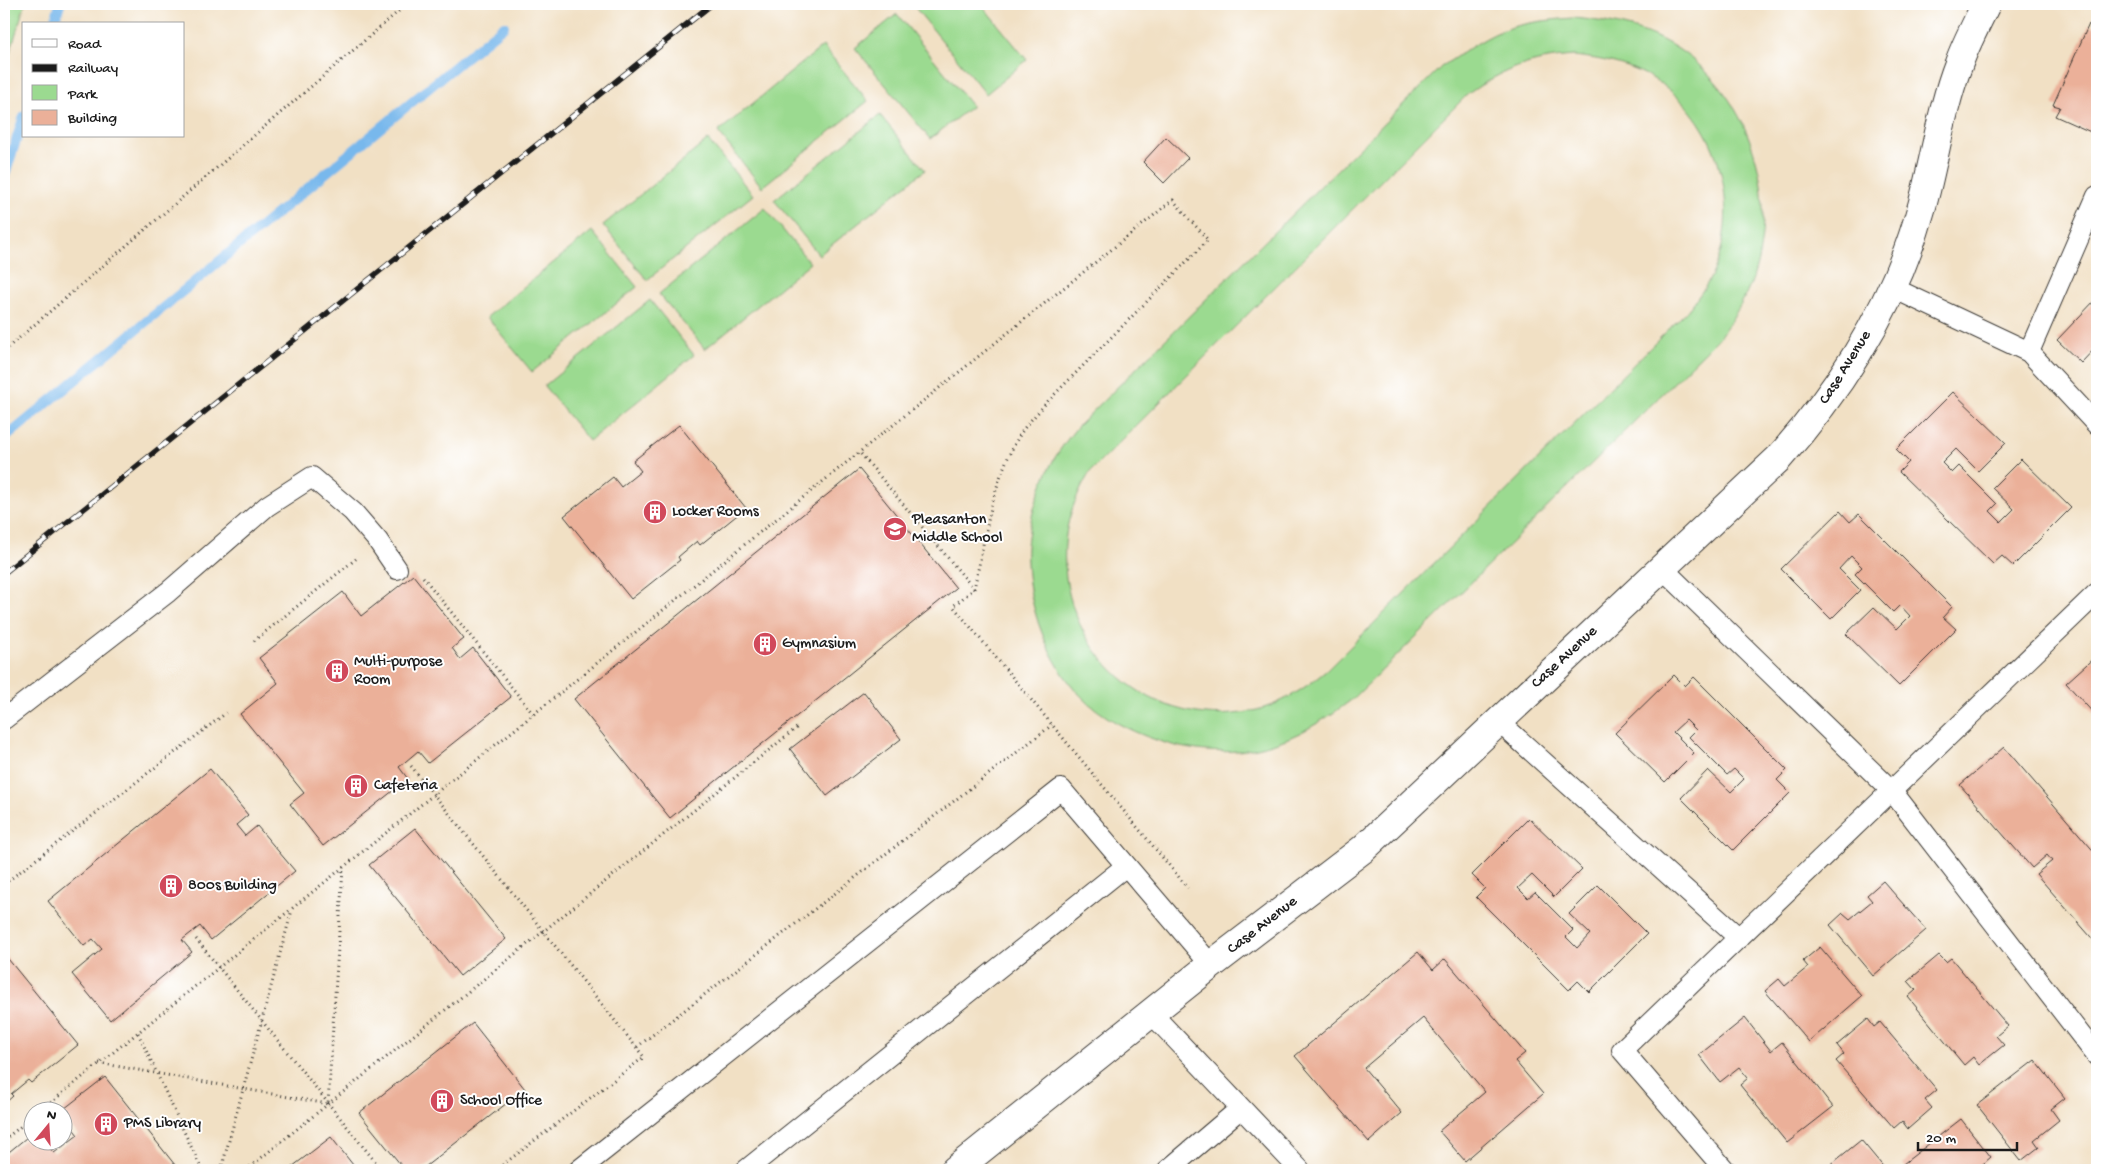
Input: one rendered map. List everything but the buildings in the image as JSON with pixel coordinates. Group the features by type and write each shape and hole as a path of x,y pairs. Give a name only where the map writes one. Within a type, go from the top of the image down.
{"street":[{"name":"Case Avenue","path":"955,1170 1212,965 1363,849 1778,458 1814,419 1856,358 1893,288 1922,207 1939,128 1958,62 1986,4"}],"lane":[{"path":"2029,352 2097,196"},
{"path":"1893,288 2029,352 2097,425"},
{"path":"4,719 168,592 267,506 312,477 353,512 378,541 397,570"},
{"path":"1661,567 1892,791 2097,1056"},
{"path":"1724,1170 1622,1050 2097,593"},
{"path":"1498,721 1739,938"},
{"path":"578,1170 1061,789 1212,965"},
{"path":"746,1170 1126,866"},
{"path":"1151,1013 1300,1170"},
{"path":"1168,1170 1241,1108"}],"path":[{"path":"4,352 407,4"},
{"path":"51,1102 1174,200 1208,240 1046,403 1024,429 1009,457 997,490 974,589 953,606 1188,888"},
{"path":"860,454 974,589"},
{"path":"254,641 378,541"},
{"path":"418,571 534,715"},
{"path":"4,884 226,713"},
{"path":"636,1047 1052,725"},
{"path":"246,1170 799,726"},
{"path":"411,766 644,1057 496,1170"},
{"path":"328,1104 343,868"},
{"path":"221,1170 292,909"},
{"path":"196,939 382,1170"},
{"path":"138,1033 202,1170"},
{"path":"100,1063 328,1104"},
{"path":"4,1140 22,1125"}],"green space":[{"path":"4,4 25,4 4,72"},
{"path":"912,4 981,4 1027,60 986,94"},
{"path":"897,14 972,106 930,139 855,48"},
{"path":"1573,18 1600,21 1644,32 1678,49 1707,72 1730,101 1747,133 1758,168 1763,205 1761,242 1753,278 1742,303 1732,318 1717,340 1354,698 1322,720 1289,738 1265,746 1224,752 1196,750 1169,744 1136,732 1107,717 1081,696 1059,667 1042,634 1032,598 1027,562 1029,529 1034,507 1045,477 1060,450 1078,426 1441,67 1478,43 1501,31 1528,23","holes":["1559,57 1585,57 1627,67 1657,81 1677,97 1694,116 1708,138 1718,162 1724,187 1726,212 1723,238 1717,263 1700,294 1687,311 1326,671 1310,684 1273,705 1253,711 1213,714 1175,708 1141,692 1112,669 1088,640 1073,606 1065,568 1067,528 1076,499 1090,472 1468,94 1493,78 1518,67"]},
{"path":"823,46 868,101 762,187 718,132"},
{"path":"880,115 925,170 819,255 774,200"},
{"path":"708,140 753,195 647,280 603,225"},
{"path":"765,208 810,263 705,349 659,294"},
{"path":"592,231 637,287 532,372 487,317"},
{"path":"650,300 694,355 589,441 544,386"}],"waterway":[{"path":"55,22 60,4"},
{"path":"4,439 504,26"},
{"path":"4,178 22,122"}],"railway":[{"path":"4,573 712,4"}],"place":[{"name":"Locker Rooms","path":"655,512"},
{"name":"Pleasanton Middle School","path":"895,529"},
{"name":"Gymnasium","path":"765,644"},
{"name":"Multi-purpose Room","path":"337,671"},
{"name":"Cafeteria","path":"356,786"},
{"name":"800s Building","path":"171,886"},
{"name":"School Office","path":"442,1101"},
{"name":"PMS Library","path":"106,1124"}]}
